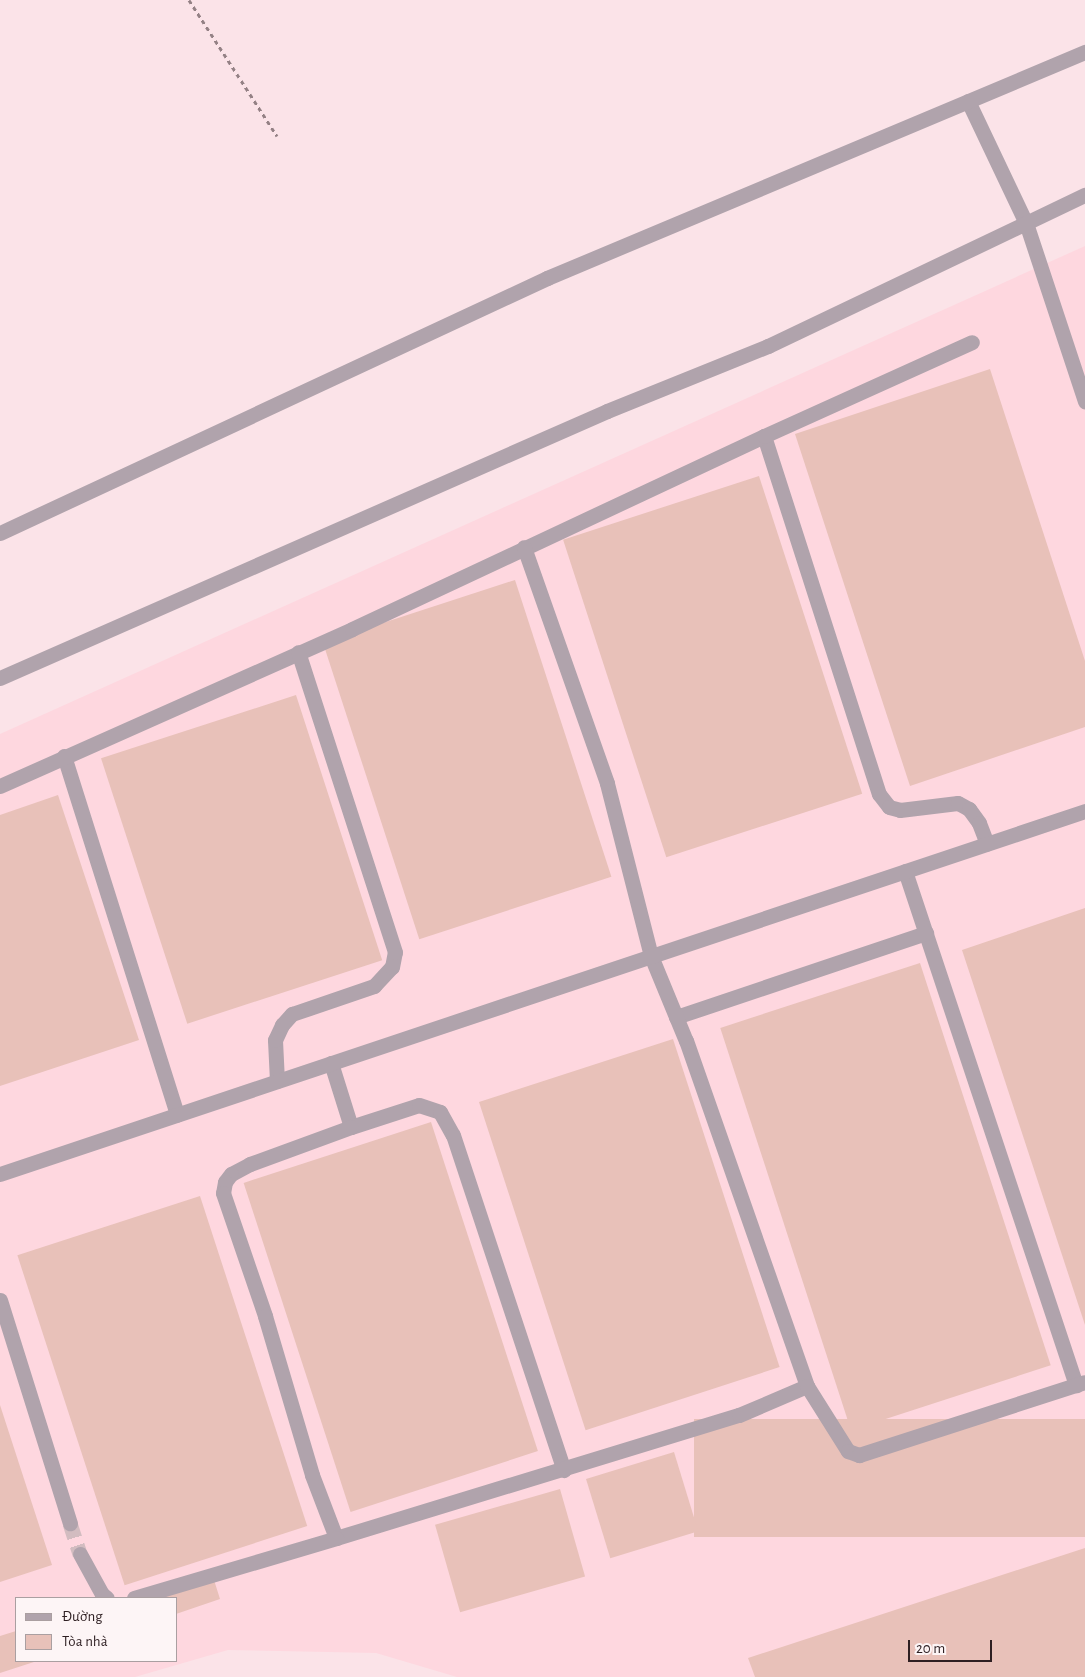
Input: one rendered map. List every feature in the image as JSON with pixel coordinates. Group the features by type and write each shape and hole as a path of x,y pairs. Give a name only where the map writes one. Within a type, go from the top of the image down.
{"street":[{"path":"0,533 547,278 1085,52"},
{"path":"968,101 1026,223 1085,401"},
{"path":"0,678 607,411 768,346 1085,195"},
{"path":"0,786 298,652 764,436 972,342"},
{"path":"764,436 879,794 889,807 900,810 958,804 969,809 979,823 987,844"},
{"path":"524,547 607,783 651,956 676,1017 807,1386 848,1451 859,1455 1081,1383 905,872"},
{"path":"278,1081 275,1040 282,1025 292,1014 374,986 392,967 395,952 298,652"},
{"path":"64,756 177,1115"},
{"path":"0,1174 1085,811"},
{"path":"676,1017 926,933"},
{"path":"331,1063 351,1127"},
{"path":"336,1538 312,1475 265,1316 223,1193 225,1182 231,1174 250,1164 419,1104 440,1112 453,1135 564,1470"},
{"path":"0,1300 70,1523"},
{"path":"137,1597 564,1470 739,1415 807,1386"},
{"path":"80,1554 102,1594 106,1597"}],"path":[{"path":"189,0 277,136"}],"shaded area":[{"path":"1085,246 1085,1677 457,1677 376,1653 228,1650 135,1677 0,1677 0,734"}],"building":[{"path":"990,369 1085,661 1085,727 910,786 795,434"},
{"path":"759,476 862,794 666,857 563,540"},
{"path":"515,580 611,877 419,939 323,642"},
{"path":"296,695 382,960 187,1024 101,758"},
{"path":"58,795 139,1040 0,1086 0,815"},
{"path":"1085,908 1085,1325 962,950"},
{"path":"920,963 1051,1365 851,1430 720,1028"},
{"path":"673,1039 780,1367 586,1430 479,1102"},
{"path":"431,1122 538,1451 351,1512 244,1183"},
{"path":"200,1196 307,1526 125,1585 17,1255"},
{"path":"0,1405 52,1565 0,1582"},
{"path":"694,1419 1085,1419 1085,1537 694,1537"},
{"path":"674,1452 698,1531 610,1558 586,1479"},
{"path":"560,1489 585,1576 460,1612 435,1525"},
{"path":"1085,1548 1085,1677 755,1677 748,1658"},
{"path":"214,1580 220,1599 178,1613 178,1597 163,1597"},
{"path":"15,1631 15,1662 34,1662 0,1673 0,1636"}],"tunnel":[{"path":"70,1523 80,1554"}]}
